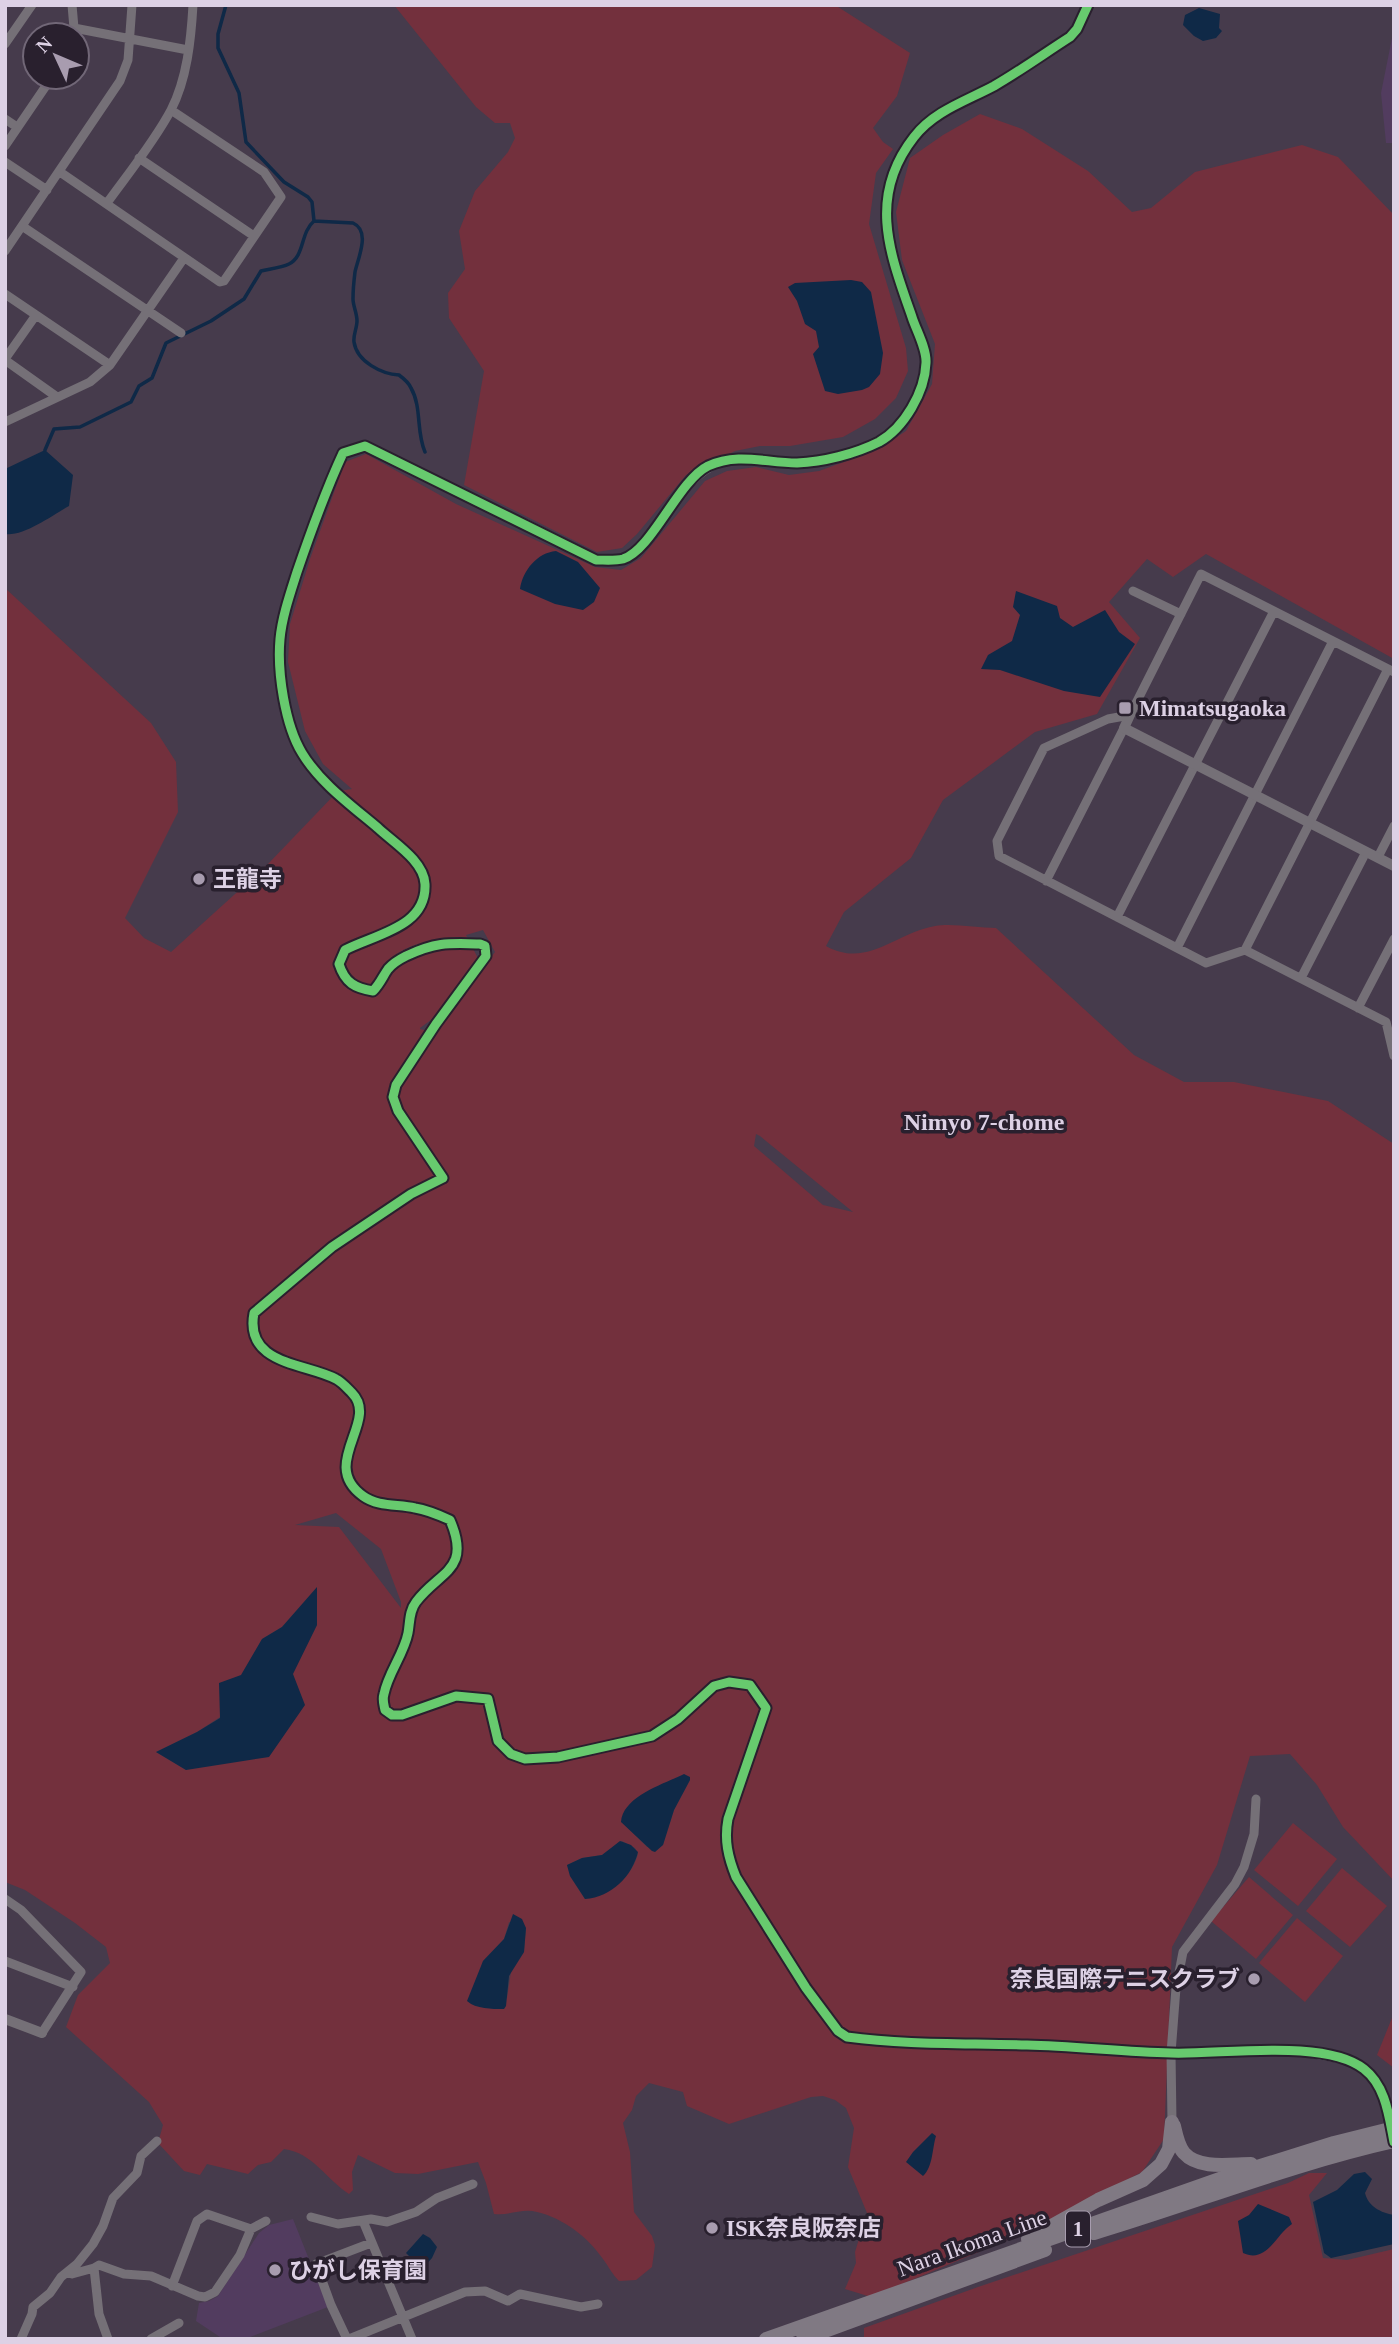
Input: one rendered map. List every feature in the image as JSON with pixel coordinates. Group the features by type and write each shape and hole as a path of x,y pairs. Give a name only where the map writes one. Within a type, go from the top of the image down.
{"main road":[{"path":"1172,2122 1183,2153 1202,2164 1262,2165"},
{"path":"993,2258 1098,2200 1143,2180 1161,2164 1169,2149 1172,2122"},
{"name":"Nara Ikoma Line","path":"766,2339 1262,2165 1394,2128"},
{"name":"Nara Ikoma Line","path":"803,2339 1076,2238 1160,2213 1245,2183 1394,2141"}],"street":[{"path":"5,44 32,5"},
{"path":"5,251 120,81 128,60 132,5"},
{"path":"107,204 171,110 183,79 192,5"},
{"path":"526,524 596,560 624,559 637,550 687,485 705,468 727,459 761,458 775,462 799,463 831,458 878,442 890,434 904,421 923,381 927,361 886,234 885,211 894,172 914,136 930,121 1070,37 1077,29 1088,5"},
{"path":"91,34 130,38 188,50"},
{"path":"5,146 42,91"},
{"path":"60,172 220,282 224,281 281,197 264,172 171,110"},
{"path":"5,119 17,127"},
{"path":"139,158 254,236"},
{"path":"5,162 47,190"},
{"path":"22,226 181,333"},
{"path":"5,422 90,382 110,365 184,258"},
{"path":"5,294 110,365"},
{"path":"36,315 5,360 57,397"},
{"path":"478,501 365,446 343,453 318,509 291,592 280,638 280,667 286,707 303,755 342,797 412,858 424,875 422,906 408,922 345,950 339,964 345,978 357,988 373,991 398,960 439,943 485,946 486,956 396,1085 393,1097 405,1125 443,1178 411,1194 332,1247 254,1313 252,1324 257,1342 267,1352 292,1365 340,1381 356,1396 361,1415 346,1464 348,1477 363,1496 384,1504 428,1511 450,1520 454,1530 457,1541 453,1566 414,1604 408,1635 383,1697 386,1710 392,1715 401,1715 456,1696 488,1699 498,1741 510,1754 525,1759 547,1758 652,1736 678,1720 714,1686 729,1682 750,1685 766,1708 728,1819 725,1834 729,1860 736,1877 806,1988 838,2031 847,2037 918,2044 1090,2047 1171,2053 1298,2051 1331,2056 1364,2068 1375,2081 1386,2104 1394,2141"},
{"path":"1046,881 1124,728 1201,574 1391,671 1309,823 1245,950 1206,963 1046,881 999,856 997,841 1044,748 1108,719 1130,715"},
{"path":"1133,591 1181,614"},
{"path":"1117,917 1274,611"},
{"path":"1177,948 1333,641"},
{"path":"1124,728 1394,866"},
{"path":"1378,858 1394,826"},
{"path":"1301,978 1366,852"},
{"path":"1358,1008 1394,939"},
{"path":"1245,950 1386,1022 1394,1056"},
{"path":"1172,2122 1171,2053 1176,1988 1183,1952 1235,1884 1244,1867 1254,1834 1256,1799"},
{"path":"5,1899 21,1910 80,1972 42,2033 5,2019"},
{"path":"5,1961 73,1987"},
{"path":"21,2339 33,2307 50,2293 61,2277 78,2264 93,2244 113,2199 136,2173 141,2157 157,2141"},
{"path":"311,2217 338,2224 371,2219 387,2222 416,2212 437,2198 473,2184"},
{"path":"172,2286 197,2221 207,2214 251,2229"},
{"path":"68,2272 72,2274 99,2265 124,2274 151,2276 205,2297 215,2292 240,2255 251,2229 266,2221"},
{"path":"363,2221 412,2339"},
{"path":"371,2243 316,2264 331,2305 348,2339 465,2292 485,2291 508,2301 520,2294 581,2307 598,2304"},
{"path":"94,2268 99,2314 108,2339"},
{"path":"151,2339 179,2323"}],"shaded area":[{"path":"394,5 835,5 910,53 897,96 873,128 883,142 893,149 876,173 869,224 906,348 908,371 896,398 875,419 843,437 790,446 760,446 735,451 686,475 622,548 597,552 464,485 484,371 449,318 448,293 465,269 459,231 475,191 508,152 515,138 510,123 495,123 476,107"},
{"path":"1394,28 1394,143 1386,143 1381,93"},
{"path":"980,114 1022,129 1088,171 1132,212 1151,208 1195,172 1302,145 1338,157 1394,215 1394,659 1206,554 1173,577 1147,559 1109,602 1140,638 1097,714 1035,732 943,800 911,858 844,912 826,946 855,954 868,952 935,926 996,928 1134,1055 1184,1082 1234,1082 1328,1101 1394,1144 1394,1881 1343,1827 1317,1785 1290,1754 1250,1756 1217,1865 1172,1947 1164,2139 1142,2172 1024,2233 871,2297 845,2289 856,2263 855,2252 867,2213 848,2167 854,2128 846,2108 823,2096 811,2097 729,2124 687,2106 683,2092 649,2083 636,2096 632,2110 623,2123 630,2152 634,2212 652,2236 655,2245 652,2267 636,2280 619,2281 590,2243 556,2219 531,2211 494,2214 478,2162 418,2174 395,2173 358,2155 352,2172 353,2190 349,2194 311,2161 294,2151 284,2149 271,2162 258,2165 248,2174 207,2164 200,2175 184,2171 158,2143 163,2125 149,2102 66,2027 78,1995 110,1963 106,1947 25,1890 5,1882 5,588 151,723 176,762 178,812 125,918 144,938 171,952 268,864 338,791 352,789 323,764 305,731 288,662 290,624 345,462 366,454 456,504 595,567 621,570 641,558 705,481 727,471 756,467 789,475 819,471 877,450 906,431 932,384 935,344 902,260 896,212 910,158","holes":["483,930 495,952 483,968 466,935","458,1000 435,1033 420,1028","756,1134 853,1212 823,1205 754,1146","336,1513 381,1549 401,1608 339,1527 295,1525","317,1588 317,1625 292,1674 186,1770 156,1752 197,1732 220,1717 262,1639 282,1627","680,1776 690,1780 674,1810 663,1845 647,1847 622,1822 622,1817 649,1791","622,1841 635,1848 638,1854 630,1872 618,1884 585,1899 570,1876 567,1865 582,1858 602,1855","509,1922 526,1928 524,1952 511,1972 507,1998 494,2009 471,2004 483,1961 504,1939"]},
{"path":"1293,1823 1337,1859 1298,1906 1254,1870"},
{"path":"1342,1868 1387,1906 1350,1947 1306,1911"},
{"path":"1249,1877 1293,1915 1256,1959 1211,1921"},
{"path":"1297,1918 1343,1956 1305,2002 1259,1963"},
{"path":"1394,2013 1394,2068 1377,2055"},
{"path":"1309,2173 1327,2173 1309,2195 1323,2258 1347,2260 1394,2249 1394,2339 864,2339 864,2328 1288,2183"},
{"name":"ひがし保育園","path":"293,2219 328,2307 245,2339 223,2339 196,2321 199,2303 218,2296 259,2233 269,2225"}],"water":[{"path":"1199,8 1220,14 1219,28 1222,31 1216,38 1203,41 1183,25 1185,15"},
{"path":"851,280 862,282 871,292 883,353 880,374 869,387 838,394 825,391 813,354 819,347 816,331 805,324 797,301 788,287 795,283"},
{"path":"45,450 73,475 69,506 29,529 5,534 5,469"},
{"path":"556,551 578,562 600,588 594,602 583,610 555,604 520,589 524,575 532,564 543,555"},
{"path":"1016,591 1057,606 1060,618 1073,627 1105,610 1119,632 1135,644 1100,697 1064,691 1000,670 981,669 988,655 1012,641 1020,615 1013,607"},
{"path":"317,1587 317,1625 293,1674 305,1705 269,1757 186,1770 156,1752 220,1718 219,1683 241,1675 262,1639 282,1627"},
{"path":"684,1774 690,1777 690,1780 674,1810 663,1845 655,1852 652,1851 621,1822 623,1813 646,1792"},
{"path":"620,1841 631,1845 638,1852 631,1869 612,1890 585,1899 570,1876 567,1865 582,1858 602,1855"},
{"path":"513,1914 522,1919 526,1928 524,1952 509,1976 506,2006 499,2009 475,2006 467,2001 483,1961 504,1939"},
{"path":"932,2133 936,2136 932,2157 923,2176 906,2162"},
{"path":"1365,2172 1372,2179 1365,2193 1369,2202 1380,2211 1394,2215 1394,2244 1331,2258 1324,2253 1313,2202 1337,2190 1354,2174"},
{"path":"1258,2204 1289,2217 1292,2224 1265,2251 1259,2255 1251,2255 1243,2253 1238,2221 1249,2215"},
{"path":"423,2234 437,2247 422,2269 406,2253"}],"waterway":[{"path":"45,450 54,429 80,427 131,402 139,386 152,378 166,343 211,321 244,299 261,271 282,267 294,260 314,221 312,202 308,197 284,182 246,142 239,93 218,48 218,34 226,5"},
{"path":"314,221 353,223 361,232 362,245 353,289 357,321 354,337 356,349 371,366 399,375 410,386 417,403 425,452"}],"tunnel":[{"path":"478,501 526,524"}],"cycle path":[{"path":"1088,5 1077,29 1070,37 994,86 931,120 914,137 900,159 891,182 887,226 896,271 923,346 926,363 922,386 912,408 897,428 879,442 849,454 817,461 797,463 741,459 708,466 686,486 655,530 634,553 623,559 613,560 596,560 365,446 343,453 313,527 284,614 279,652 284,698 291,728 309,764 337,794 414,860 425,884 423,899 409,920 345,950 339,964 344,976 352,984 373,991 394,963 426,948 450,944 480,944 485,946 486,956 436,1024 396,1085 393,1097 398,1111 443,1178 411,1194 332,1247 254,1313 253,1330 258,1343 268,1353 280,1360 336,1379 352,1393 359,1404 359,1416 346,1470 351,1484 363,1496 382,1504 424,1510 450,1520 456,1537 455,1560 412,1609 406,1641 383,1696 385,1710 392,1715 402,1715 456,1696 488,1699 498,1741 511,1754 525,1759 558,1757 652,1736 678,1719 714,1686 729,1682 750,1685 766,1708 728,1819 726,1834 729,1855 736,1877 806,1988 838,2031 847,2037 914,2043 1171,2053 1271,2050 1324,2054 1347,2059 1371,2076 1382,2093 1394,2142"}],"place":[{"name":"Mimatsugaoka","path":"1125,708"},
{"name":"王龍寺","path":"199,879"},
{"name":"奈良国際テニスクラブ","path":"1254,1979"},
{"name":"ISK奈良阪奈店","path":"712,2228"},
{"name":"ひがし保育園","path":"275,2270"}],"district":[{"name":"Nimyo 7-chome","path":"984,1122"}]}
